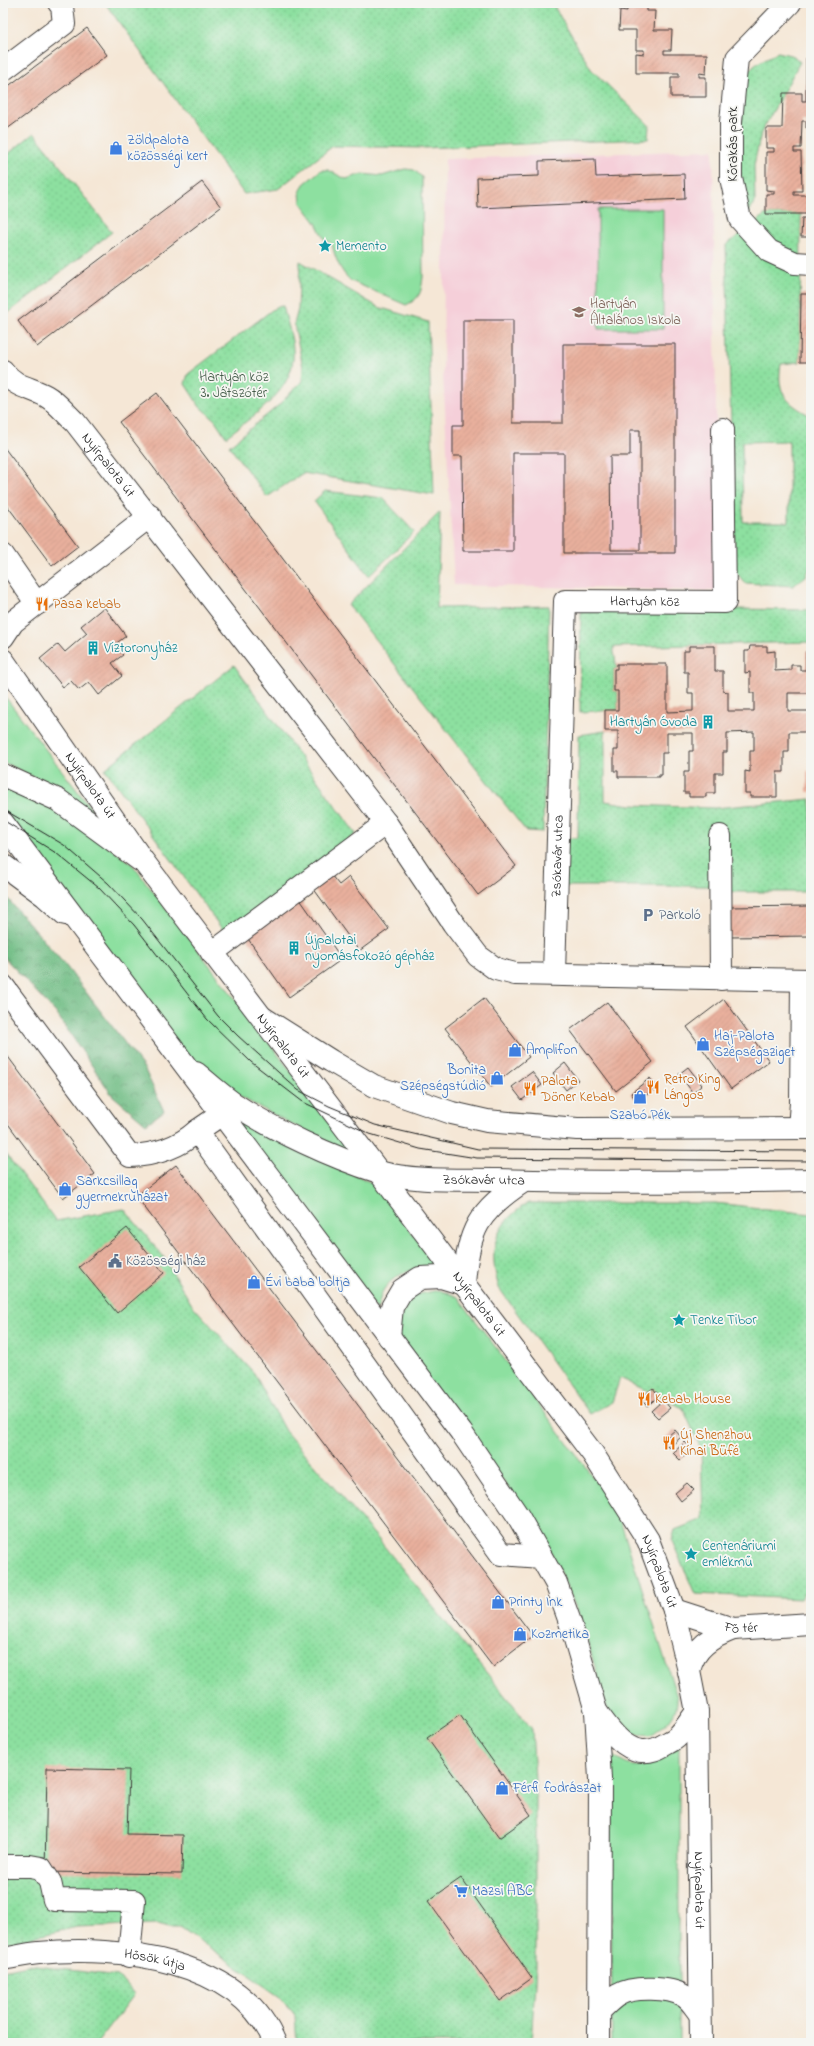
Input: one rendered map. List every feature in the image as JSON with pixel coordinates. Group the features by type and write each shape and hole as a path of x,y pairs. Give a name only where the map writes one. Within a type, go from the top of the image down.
{"main road":[{"path":"3,70 64,24 62,6 59,3"},
{"name":"Kőrakás park","path":"790,3 737,58 731,122 731,178 740,219 769,250 795,263 811,264"},
{"name":"Nyírpalota út","path":"3,371 10,380 26,389 46,396 75,422 150,516 386,823 453,923 478,956 496,969 515,974 554,974"},
{"name":"Hartyán köz","path":"565,601 725,602 723,429"},
{"path":"3,637 13,622 150,516"},
{"path":"3,555 37,604"},
{"name":"Zsókavár utca","path":"554,974 565,601"},
{"name":"Nyírpalota út","path":"3,660 143,861 258,1015 380,1172 593,1454 648,1540 674,1610 689,1671 697,1712 701,2043"},
{"path":"3,775 58,800 143,861"},
{"path":"3,823 82,930 186,1064 461,1432 518,1516 556,1583 567,1614 596,1711 600,1779 599,2043"},
{"path":"212,953 386,823"},
{"path":"720,836 722,979"},
{"path":"3,865 45,896 82,930"},
{"path":"258,1015 374,1086 445,1111 487,1121 577,1129 805,1128 802,1077 806,980 554,974"},
{"path":"3,986 130,1156 149,1155 185,1142 197,1131 222,1114"},
{"name":"Zsókavár utca","path":"186,1064 233,1103 271,1125 335,1156 380,1172 418,1177 524,1181 694,1182 811,1180"},
{"path":"197,1131 501,1554 541,1557"},
{"path":"389,1337 392,1307 402,1290 420,1278 441,1277 464,1284 466,1254 474,1229 500,1196 524,1181"},
{"name":"Fő tér","path":"674,1610 734,1629 811,1624"},
{"path":"689,1671 691,1662 700,1648 713,1637 734,1629"},
{"path":"596,1711 611,1733 624,1744 638,1750 652,1751 677,1737 697,1712"},
{"path":"3,1866 30,1866 40,1868 50,1882 54,1900 134,1901 129,1956"},
{"name":"Hősök útja","path":"3,1959 38,1953 90,1951 129,1956 188,1967 219,1981 253,2007 271,2031 276,2043"},
{"path":"599,2011 618,1995 633,1989 655,1989 672,1991 683,1995 691,2001 700,2014"}],"shaded area":[{"name":"Hartyán Általános Iskola","path":"713,150 716,415 721,591 454,585 443,372 445,159"}],"green space":[{"path":"105,3 556,3 555,8 591,69 649,125 648,139 423,148 333,146 278,189 244,194"},
{"path":"778,52 794,56 800,62 761,133 754,165 755,200 748,215 730,183 745,76 756,65"},
{"path":"34,133 112,232 3,317 3,158"},
{"path":"405,169 414,170 422,177 423,277 422,287 419,294 415,300 406,305 351,281 347,277 338,264 332,244 324,239 316,223 301,203 300,192 304,184 321,170 328,170 346,179 362,174 382,176"},
{"path":"598,209 663,209 663,329 598,329"},
{"path":"766,214 801,214 800,362 781,364 780,374 780,383 785,396 795,406 811,416 811,565 806,576 793,586 745,583 735,571 726,245","holes":["789,441 789,522 743,522 742,442"]},
{"path":"300,261 378,307 428,322 434,495 303,473 267,497 229,446 279,405 302,381 303,367 294,324 298,309"},
{"name":"Hartyán köz 3. Játszótér","path":"283,306 293,346 293,360 290,373 277,394 267,404 226,437 215,420 200,407 185,384 188,374 276,307"},
{"path":"325,491 383,498 414,532 369,576 314,501"},
{"path":"440,512 437,608 549,606 543,832 526,831 348,605"},
{"path":"581,607 811,610 811,642 613,647 617,669 614,669 614,691 618,691 618,710 580,712"},
{"path":"234,665 356,834 227,936 105,769"},
{"path":"3,694 103,824 60,790 3,762"},
{"path":"605,731 605,801 631,805 715,808 811,799 811,892 720,892 715,886 563,886 565,838 578,838 579,735"},
{"path":"3,786 58,810 132,864 357,1158 200,1076 3,812"},
{"path":"3,897 7,898 66,966 144,1068 164,1111 146,1124 112,1095 56,1013 3,956"},
{"path":"222,1105 379,1187 438,1268 416,1269 408,1271 395,1278 384,1289 377,1310"},
{"path":"3,1150 56,1221 124,1209 163,1256 192,1305 254,1373 285,1431 379,1540 532,1729 536,1796 536,1967 531,2043 297,2043 295,2016 280,1997 180,1927 169,1927 158,1924 77,1927 3,1944"},
{"path":"528,1203 716,1203 811,1214 811,1582 801,1599 695,1594 672,1541 675,1530 703,1519 701,1449 683,1408 620,1378 612,1402 590,1414 499,1288 494,1262 496,1240 507,1220 516,1211"},
{"path":"439,1290 458,1297 616,1508 677,1697 677,1704 670,1720 650,1736 628,1734 613,1719 607,1708 581,1619 551,1552 532,1520 393,1331 400,1311 415,1295"},
{"path":"679,1742 679,2043 612,2043 611,1755 628,1764 638,1766 645,1765 663,1756"},
{"path":"28,1965 118,1976 134,1995 97,2043 3,2043 3,1970"}],"building":[{"path":"619,3 655,3 655,7 647,7 647,11 655,11 654,30 672,30 671,50 664,50 664,54 707,54 706,74 699,73 699,77 706,77 706,97 671,97 671,77 679,77 679,73 636,73 636,53 644,54 644,50 636,50 636,30 619,30 620,10 627,11 627,7 619,7"},
{"path":"87,28 107,55 3,132 3,90"},
{"path":"806,58 811,58 811,128 806,128 806,121 802,121 801,148 794,148 794,152 801,152 802,191 794,191 794,195 811,195 811,237 801,237 802,218 809,218 809,214 766,214 766,194 774,194 774,191 766,190 766,152 774,152 774,148 766,148 766,128 782,128 783,93 802,93 802,101 806,101"},
{"path":"595,159 596,177 684,174 685,199 478,208 477,178 539,176 539,161"},
{"path":"202,182 221,207 37,347 18,321"},
{"path":"801,294 811,294 811,362 800,362"},
{"path":"463,320 513,320 513,423 563,423 563,344 675,344 675,553 564,553 564,453 513,453 513,551 463,551 462,456 453,456 453,425 463,425","holes":["630,430 640,430 640,550 611,550 610,456 630,456"]},
{"path":"157,393 516,866 478,895 119,422"},
{"path":"3,446 78,546 52,566 3,500"},
{"name":"Víztoronyház","path":"104,607 126,636 114,645 123,655 112,663 122,676 99,695 89,682 79,690 71,681 63,687 40,659 58,644 65,652 87,633 81,626"},
{"name":"Hartyán Óvoda","path":"689,646 715,646 715,671 723,671 723,691 728,692 728,711 754,711 754,693 750,693 750,672 745,673 745,651 749,651 750,646 767,646 767,652 775,651 775,671 791,670 791,665 800,665 800,670 806,670 806,651 811,651 811,693 788,693 788,711 811,711 811,732 789,732 789,752 784,752 784,772 777,772 777,797 750,797 750,793 745,793 745,771 750,772 750,751 754,751 754,732 727,733 727,752 723,752 723,773 715,773 715,793 706,793 706,797 689,797 689,793 684,793 684,772 689,772 689,751 693,751 693,733 667,733 667,753 662,753 662,775 659,775 659,777 618,777 618,771 614,771 614,750 618,750 618,731 605,731 605,710 618,710 618,691 614,691 614,669 617,669 617,664 667,664 667,712 693,711 693,693 688,693 688,672 684,672 684,651 689,651"},
{"path":"807,771 811,771 811,792 807,792"},
{"path":"331,875 339,885 349,877 389,929 359,951 313,888"},
{"name":"Újpalotai nyomásfokozó gépház","path":"299,898 342,959 289,997 246,936"},
{"path":"811,906 811,936 729,937 728,907"},
{"path":"484,998 529,1057 491,1087 445,1028"},
{"path":"724,999 769,1061 731,1089 687,1027"},
{"path":"607,1002 653,1062 616,1091 570,1030"},
{"path":"3,1050 95,1174 63,1198 3,1117"},
{"path":"565,1063 578,1080 566,1090 553,1073"},
{"path":"688,1067 702,1085 693,1093 679,1074"},
{"path":"532,1072 542,1085 522,1100 512,1087"},
{"path":"650,1078 657,1087 637,1102 631,1093"},
{"path":"176,1165 533,1636 493,1667 136,1196"},
{"name":"Közösségi ház","path":"127,1228 164,1273 117,1313 79,1267"},
{"path":"653,1388 659,1396 647,1406 640,1399"},
{"path":"663,1400 670,1408 658,1418 651,1411"},
{"path":"675,1430 681,1437 669,1448 662,1441"},
{"path":"685,1442 692,1449 680,1460 673,1453"},
{"path":"687,1483 694,1490 681,1501 675,1493"},
{"path":"460,1715 531,1815 499,1838 427,1738"},
{"path":"47,1768 129,1770 127,1834 183,1835 182,1874 45,1872"},
{"path":"461,1878 532,1978 500,2001 428,1901"}],"tram line":[{"path":"3,809 64,845 108,883 142,919 218,1016 298,1090 329,1106 375,1125 478,1149 811,1151"},
{"path":"3,820 56,853 99,888 134,925 207,1019 251,1062 303,1102 370,1134 420,1149 477,1158 811,1161"}],"place":[{"name":"Zöldpalota közösségi kert","path":"116,148"},
{"name":"Memento","path":"325,246"},
{"name":"Hartyán Általános Iskola","path":"579,312"},
{"name":"Pasa kebab","path":"42,604"},
{"name":"Víztoronyház","path":"93,648"},
{"name":"Hartyán Óvoda","path":"708,722"},
{"name":"Parkoló","path":"648,915"},
{"name":"Újpalotai nyomásfokozó gépház","path":"294,948"},
{"name":"Haj-Palota Szépségsziget","path":"703,1044"},
{"name":"Amplifon","path":"515,1050"},
{"name":"Bonita Szépségstúdió","path":"497,1078"},
{"name":"Retro King Lángos","path":"653,1087"},
{"name":"Palota Döner Kebab","path":"530,1089"},
{"name":"Szabó Pék","path":"640,1097"},
{"name":"Sarkcsillag gyermekruházat","path":"65,1189"},
{"name":"Közösségi ház","path":"115,1261"},
{"name":"Évi baba boltja","path":"254,1282"},
{"name":"Tenke Tibor","path":"679,1320"},
{"name":"Kebab House","path":"644,1399"},
{"name":"Új Shenzhou Kínai Büfé","path":"669,1443"},
{"name":"Centenáriumi emlékmű","path":"691,1554"},
{"name":"Printy Ink","path":"498,1602"},
{"name":"Kozmetika","path":"520,1634"},
{"name":"Férfi fodrászat","path":"502,1788"},
{"name":"Mazsi ABC","path":"461,1891"}]}
